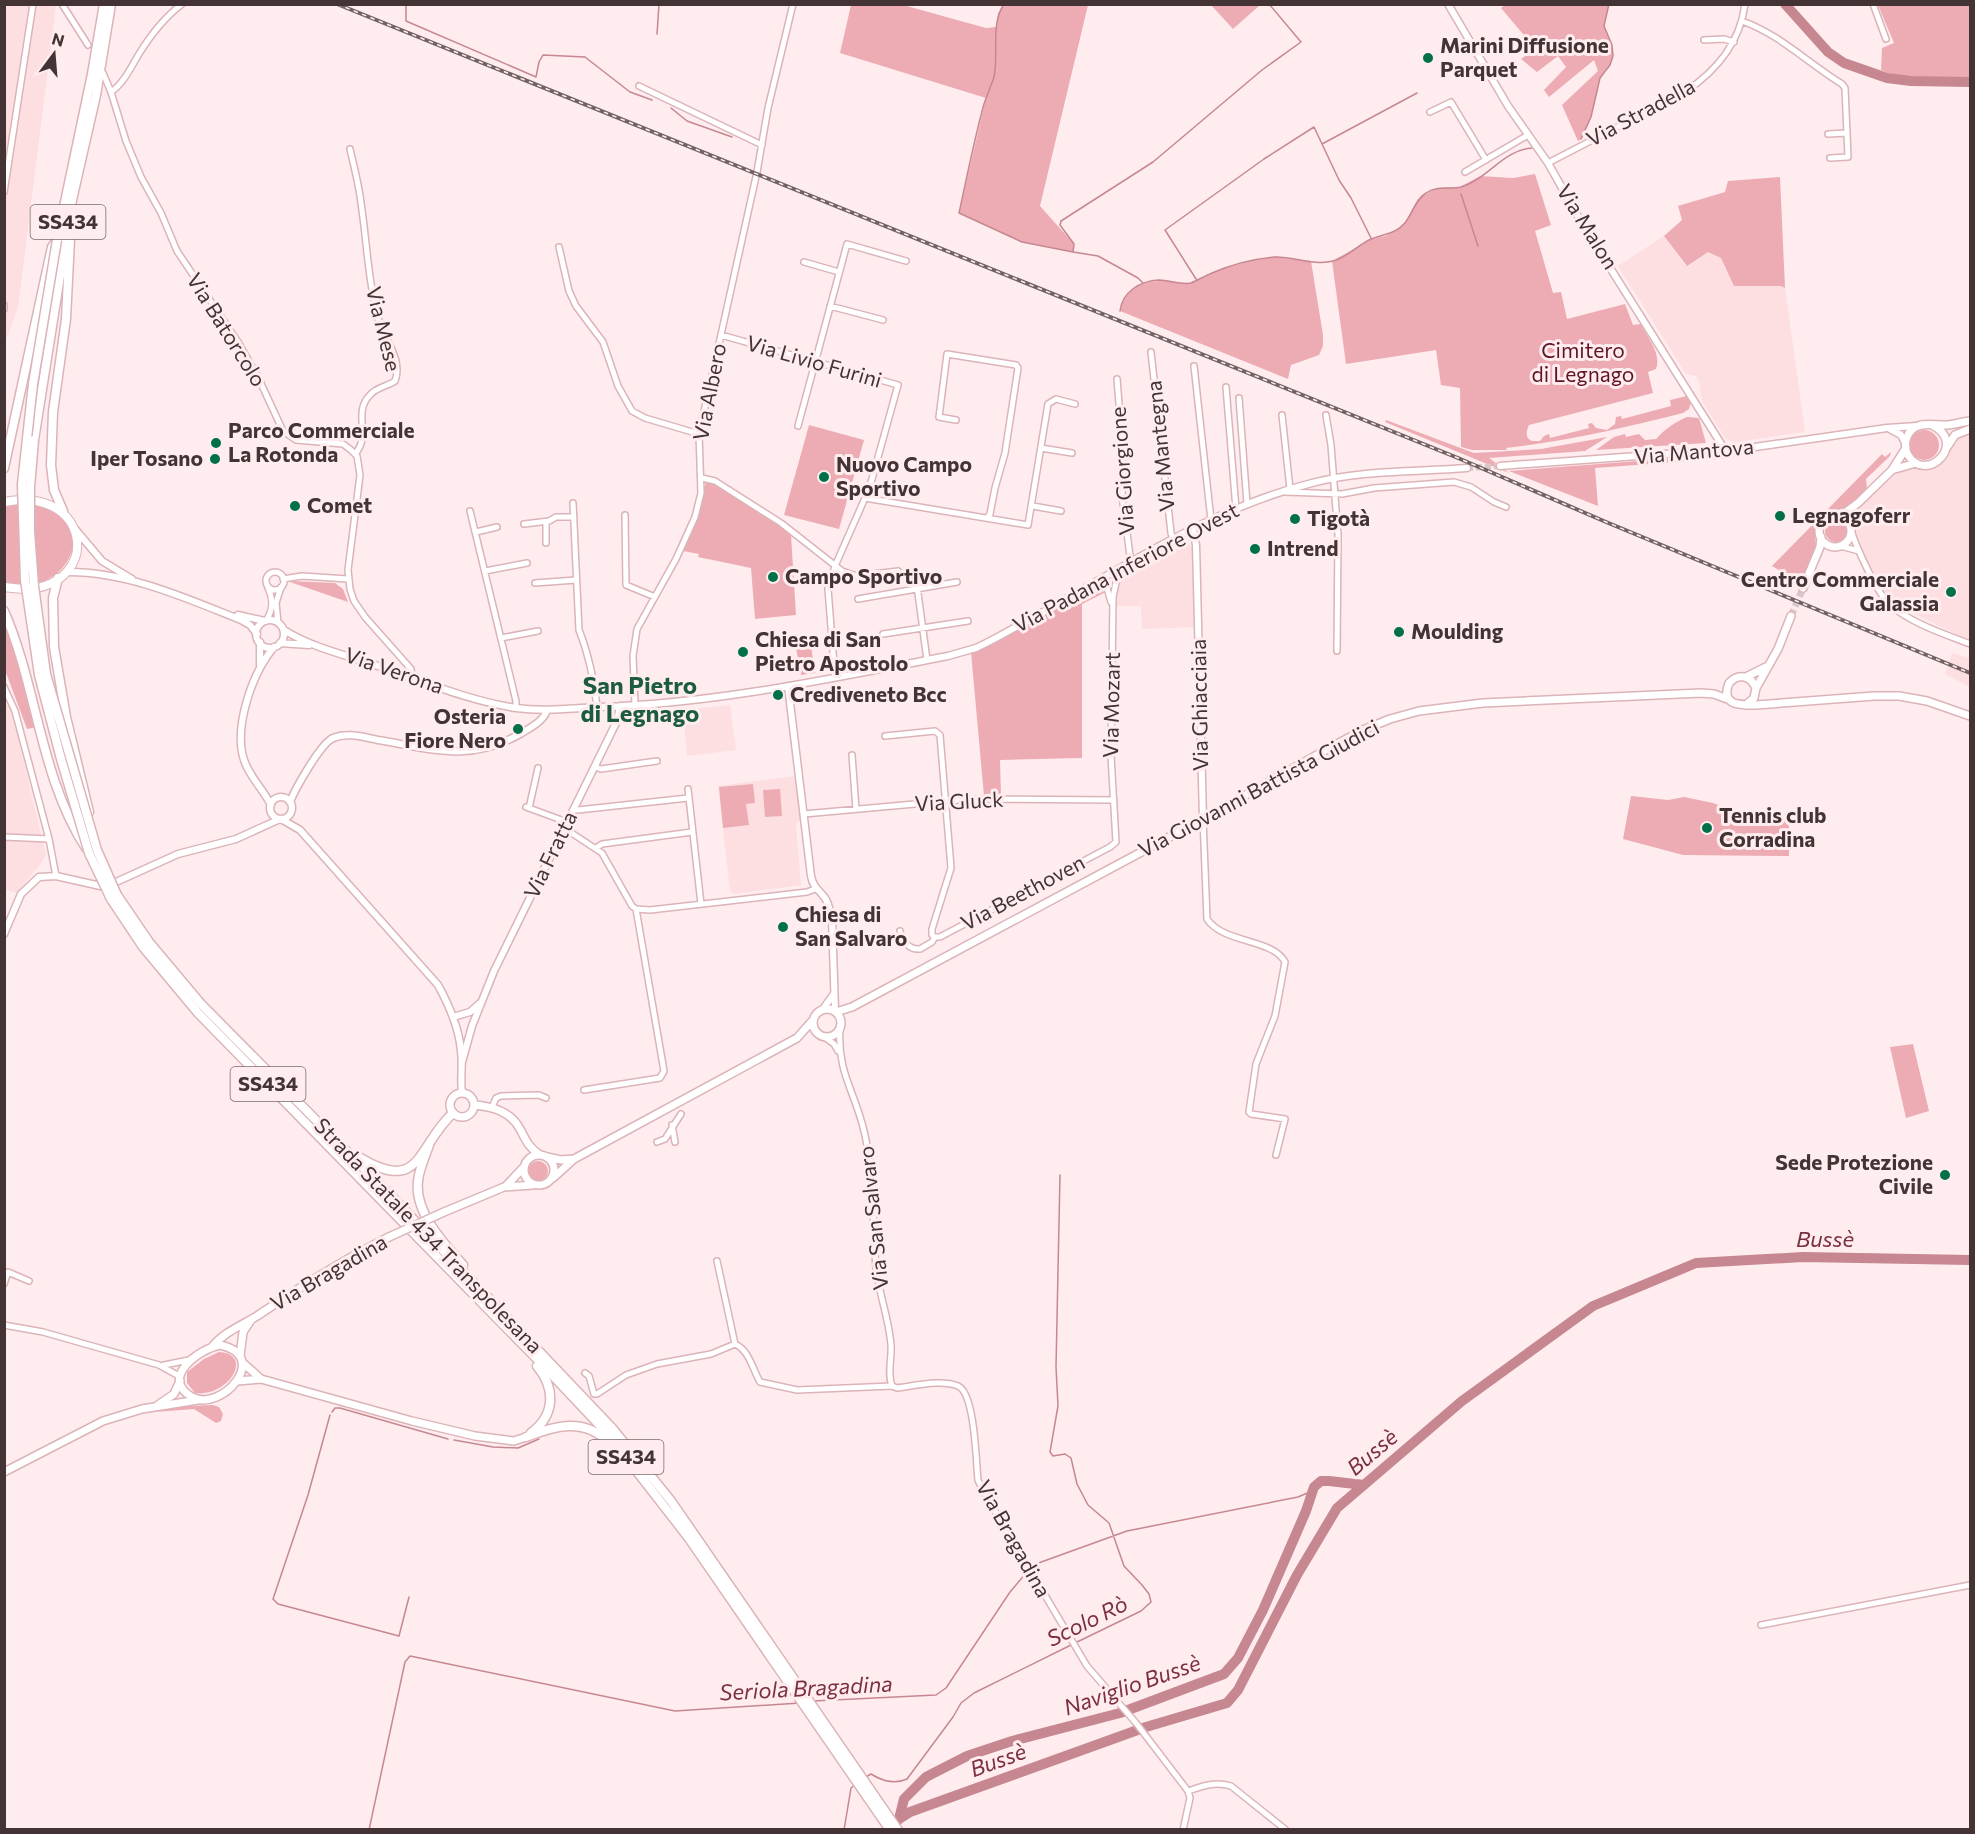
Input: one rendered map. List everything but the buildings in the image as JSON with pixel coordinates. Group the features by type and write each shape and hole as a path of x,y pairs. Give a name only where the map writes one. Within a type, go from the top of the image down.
{"highway":[{"name":"Strada Statale 434 Transpolesana","path":"104,4 92,75 57,240 33,384 22,484 24,554 39,675 89,854 143,947 198,1013 584,1408 664,1504 898,1830"},
{"name":"Strada Statale 434 Transpolesana","path":"111,4 96,95 72,200 34,440 30,487 30,532 34,586 46,674 89,825 114,897 183,984 269,1075 336,1139 588,1402 641,1463 684,1519 890,1830"},
{"path":"63,512 54,490 51,455 52,412 66,319 72,200"},
{"path":"4,468 51,247 57,240"},
{"path":"62,575 53,598 52,625 61,690 89,809 89,825"},
{"path":"4,611 52,774 75,831 89,854"},
{"path":"336,1139 367,1162 379,1168 397,1171 414,1165 436,1132 453,1113"},
{"path":"429,1145 418,1180 421,1205 443,1242 484,1288 501,1312"},
{"path":"481,1302 497,1324 536,1365 549,1384 551,1401 547,1415 526,1437"},
{"path":"526,1437 556,1426 570,1424 595,1431 611,1444 647,1489 664,1504"}],"main road":[{"name":"Via Mantova","path":"1917,426 1971,421"},
{"path":"1932,425 1942,431 1947,447"},
{"path":"1803,588 1820,547 1820,531 1823,521 1831,515 1846,512 1893,470 1908,435 1917,426"},
{"path":"1893,470 1916,463 1927,465 1938,461 1955,435 1971,429"},
{"path":"1905,446 1909,457 1916,463"},
{"path":"4,502 37,501 52,505 63,512 75,529 77,551 72,564 62,575 28,589 4,587"},
{"path":"1815,560 1823,551 1848,539 1853,511 1858,503"},
{"path":"1831,515 1844,518 1850,527"},
{"path":"1821,536 1826,543 1837,546"},
{"path":"1746,705 1752,701 1778,649 1791,616"},
{"name":"Via Giovanni Battista Giudici","path":"823,1010 835,1012 852,1008 1363,730 1389,719 1419,711 1483,703 1701,693 1713,691 1737,677 1746,677 1768,665"},
{"path":"1746,677 1752,681 1764,698 1773,702"},
{"path":"1729,683 1727,690 1730,700"},
{"name":"Via Giovanni Battista Giudici","path":"1701,693 1723,696 1735,704 1746,705 1899,696 1927,701 1971,716"},
{"name":"Via Giovanni Battista Giudici","path":"840,1027 852,1008"},
{"path":"525,1141 525,1178 533,1185 544,1185 574,1159 797,1038 817,1013 823,1010"},
{"path":"797,1038 833,1035 840,1027 841,1020 835,1012"},
{"path":"813,1020 814,1028 822,1036"},
{"path":"462,1093 471,1096 475,1105 472,1114 466,1117 453,1113 450,1106 451,1100 462,1093"},
{"path":"475,1105 492,1107 508,1114 525,1141 552,1163 553,1178"},
{"path":"524,1165 532,1156 561,1160 574,1159"},
{"name":"Via Bragadina","path":"504,1187 524,1165"},
{"name":"Via Bragadina","path":"212,1347 218,1339 239,1324 253,1318 328,1269 389,1237 504,1187 533,1185"},
{"name":"Via Bragadina","path":"241,1360 243,1332 253,1318"},
{"path":"156,1406 174,1394 179,1378 189,1360 212,1347 220,1345 227,1347 261,1378"},
{"path":"4,1472 78,1433 121,1415 156,1406 217,1396 233,1387 237,1381 241,1360"},
{"path":"179,1378 185,1392 198,1400"},
{"path":"237,1381 261,1378 475,1437 514,1441 526,1437"}],"street":[{"path":"4,192 33,4"},
{"path":"62,4 88,45"},
{"path":"68,4 75,23"},
{"path":"111,92 120,84 141,51 170,14 182,4"},
{"name":"Via Albero","path":"635,705 633,657 636,632 670,572 695,517 701,493 699,434 756,175 768,108 793,4"},
{"name":"Via Malon","path":"1448,4 1508,106 1548,163 1583,225 1725,450"},
{"name":"Via Stradella","path":"1548,163 1685,92 1703,80 1718,66 1734,42 1742,21 1744,4"},
{"path":"1873,4 1886,39"},
{"path":"1742,21 1775,37 1845,88 1848,157 1830,158"},
{"path":"1704,40 1724,39 1734,42"},
{"name":"Via Batorcolo","path":"103,73 126,141 177,251 238,342 258,377 283,431 296,440 343,444 355,454"},
{"path":"639,86 762,145"},
{"path":"1430,112 1451,102 1486,160"},
{"path":"1828,134 1847,133"},
{"path":"1465,172 1528,135"},
{"name":"Via Mese","path":"350,149 361,201 371,291 384,337 394,353 397,367 395,381 371,392 365,401 362,417 363,443 355,454"},
{"path":"798,426 847,244 906,261"},
{"path":"559,248 572,298 603,342 618,386 632,411 645,418 699,434"},
{"path":"804,262 839,272"},
{"path":"830,306 883,320"},
{"name":"Via Livio Furini","path":"721,335 898,386 865,498"},
{"name":"Via Mantegna","path":"1151,352 1173,539"},
{"path":"956,420 939,417 947,354 1016,365 1018,368 1005,453 988,517"},
{"path":"1194,366 1211,520"},
{"name":"Via Giorgione","path":"1117,379 1123,454 1122,496 1131,563"},
{"path":"1226,387 1236,509"},
{"path":"1239,398 1247,504"},
{"path":"835,677 828,597 830,582 865,498 1028,525 1049,402 1056,399 1075,404"},
{"path":"1282,415 1290,489"},
{"path":"1326,415 1338,535 1337,651"},
{"name":"Via Mantova","path":"1500,466 1725,450 1917,426"},
{"path":"1887,428 1897,432 1905,446"},
{"path":"1041,448 1071,453"},
{"path":"355,454 359,463 360,475 348,579 352,597 357,606 411,668 412,677"},
{"name":"Via Padana Inferiore Ovest","path":"788,686 927,660 964,652 983,645 1173,539 1247,504 1290,489 1334,478 1467,468"},
{"path":"702,478 715,481 781,523 835,566 856,576 898,571"},
{"path":"1281,492 1334,495 1374,488 1454,482 1471,487 1506,507"},
{"path":"573,503 579,630 591,667 597,707"},
{"path":"1033,506 1061,511"},
{"path":"470,511 516,708"},
{"path":"625,515 626,585 655,597"},
{"path":"524,524 546,522 556,517 574,517"},
{"path":"546,522 546,543"},
{"path":"476,532 497,527"},
{"path":"1850,527 1881,596 1891,606 1915,620 1971,644"},
{"path":"75,529 102,561 143,584"},
{"name":"Via Ghiacciaia","path":"1193,529 1196,545 1207,919 1218,930 1275,952 1285,962 1275,1016 1256,1064 1249,1112 1285,1119 1276,1155"},
{"path":"1837,546 1859,551"},
{"path":"485,571 527,563"},
{"name":"Via Mozart","path":"1114,800 1111,756 1113,610 1119,569"},
{"path":"915,570 927,660"},
{"path":"62,575 90,572 143,584 245,622 257,634 260,642 259,671"},
{"path":"257,634 259,626 265,621 272,606 272,597 266,579 271,573 280,574 283,579 276,603 278,623"},
{"path":"283,579 302,576 348,579"},
{"name":"Via Mozart","path":"1104,578 1113,610"},
{"path":"535,583 576,580"},
{"path":"858,599 957,582"},
{"path":"268,587 275,590 281,587"},
{"path":"208,607 257,621 272,620 278,623"},
{"path":"883,634 968,621"},
{"name":"Via Verona","path":"278,623 284,630 320,646 480,700 516,708 547,710 710,699 788,686"},
{"path":"284,630 283,640 266,656 247,701 241,735 245,765 263,789 273,815 300,830 438,985 453,1017 462,1050 460,1078 462,1093"},
{"path":"501,638 538,631"},
{"name":"Via Verona","path":"260,642 266,647 294,643 320,646"},
{"path":"788,686 811,876 815,889 825,898 832,918 835,1012"},
{"path":"4,687 15,711 50,839 56,876"},
{"name":"Via Fratta","path":"462,1062 481,1003 617,721 620,706"},
{"path":"4,709 15,711"},
{"path":"4,933 21,894 39,877 56,876 105,887 178,854 236,839 287,817 293,795 320,749 331,738 348,735 461,753 474,752 519,735 542,719 547,710"},
{"path":"885,736 938,732 951,868 932,929 932,935 935,937"},
{"path":"852,755 856,809"},
{"path":"595,767 601,769 657,761"},
{"path":"538,768 527,808 565,825 602,853 632,906 636,909 650,910 799,893 815,889"},
{"path":"263,789 289,803 300,830"},
{"path":"688,789 701,904"},
{"path":"261,828 278,798"},
{"path":"574,809 688,798"},
{"name":"Via Gluck","path":"804,814 970,799 1114,800"},
{"name":"Via Beethoven","path":"900,931 902,939 908,946 916,949 925,946 935,937 940,938 1114,844 1117,840 1114,800"},
{"path":"596,848 602,844 692,832"},
{"path":"4,837 50,839"},
{"path":"584,1090 660,1078 664,1071 636,909"},
{"path":"823,1010 834,992"},
{"name":"Via Fratta","path":"453,1017 466,1014 481,1003"},
{"path":"466,1014 472,1026"},
{"name":"Via San Salvaro","path":"840,1027 839,1053 842,1067 864,1130 871,1169 876,1269 891,1346 892,1386"},
{"name":"Via San Salvaro","path":"822,1036 834,1044 839,1053"},
{"path":"492,1107 496,1098 501,1096 539,1095 546,1098"},
{"path":"657,1142 665,1139 681,1114"},
{"path":"672,1125 675,1142"},
{"name":"Via Bragadina","path":"717,1261 735,1344 740,1346 748,1357 760,1382 769,1386 797,1390 892,1386 897,1388 951,1384 961,1387 966,1393 970,1406 978,1480 1028,1569 1086,1666 1122,1705 1188,1791"},
{"path":"4,1284 8,1272 29,1281"},
{"path":"4,1325 52,1334 159,1365 179,1378"},
{"path":"585,1373 589,1376 594,1394 597,1394 626,1375 657,1364 711,1354 735,1344"},
{"path":"159,1365 189,1360"},
{"path":"1761,1625 1971,1585"},
{"path":"1183,1830 1188,1807 1188,1791 1209,1784 1222,1783 1231,1786 1286,1830"}],"shaded area":[{"path":"5,5 56,5 18,307 5,342"},
{"path":"1664,236 1686,266 1708,252 1721,258 1735,286 1781,286 1785,288 1805,432 1735,442 1726,439 1702,401 1696,376 1686,374 1618,266"},
{"path":"1970,432 1970,641 1909,611 1890,598 1881,586 1859,544 1853,520 1857,509 1893,473 1901,469 1926,470 1937,467 1946,459 1951,444 1957,437"},
{"path":"1189,543 1192,548 1195,627 1142,629 1141,606 1117,606 1117,592 1121,579"},
{"path":"1952,653 1970,658 1970,687 1945,674"},
{"path":"4,694 11,709 46,855 16,893 5,889"},
{"path":"730,705 736,750 687,756 683,710"},
{"path":"796,776 801,820 796,823 796,826 801,885 733,894 730,890 718,786"}],"green space":[{"path":"851,5 903,5 986,28 996,27 998,13 1004,5 1088,5 1040,206 1074,244 1073,252 1022,242 959,213 986,98 840,53"},
{"path":"1211,5 1260,5 1233,29"},
{"path":"1505,5 1609,5 1604,26 1612,45 1613,56 1610,65 1600,78 1591,117 1578,141 1562,105 1598,71 1594,60 1549,97 1544,90 1566,67 1558,56 1537,72 1521,59 1532,51 1523,34 1501,8"},
{"path":"1878,5 1970,5 1970,77 1912,77 1881,70 1882,48 1894,43"},
{"name":"Cimitero di Legnago","path":"1535,174 1551,225 1535,231 1553,293 1561,292 1567,319 1625,304 1633,325 1641,324 1650,340 1657,363 1656,369 1648,372 1653,393 1529,425 1528,438 1532,441 1540,441 1549,434 1550,438 1589,428 1588,424 1592,423 1596,428 1607,430 1615,424 1616,417 1621,416 1622,419 1671,406 1670,400 1687,396 1691,402 1689,409 1683,413 1617,429 1506,448 1507,450 1472,450 1461,447 1460,388 1441,385 1436,350 1346,364 1332,261 1372,239 1396,231 1405,222 1418,199 1436,188 1460,187 1480,176 1513,178"},
{"path":"1780,177 1785,288 1781,286 1734,286 1721,258 1708,252 1687,266 1664,236 1682,220 1678,206 1725,192 1728,181"},
{"path":"1275,257 1311,261 1323,335 1323,346 1319,355 1291,365 1288,379 1120,311 1124,298 1140,285 1163,281 1190,283 1227,267"},
{"path":"1687,417 1699,418 1706,443 1596,450 1614,437 1625,434 1626,437 1639,434 1645,440 1656,439 1670,426"},
{"path":"1386,420 1474,453 1541,449 1607,437 1585,451 1489,458 1509,473 1385,422"},
{"name":"Nuovo Campo Sportivo","path":"809,425 864,440 839,529 784,515"},
{"path":"1924,430 1935,434 1939,445 1935,456 1924,460 1913,456 1909,445 1913,434"},
{"path":"1891,452 1890,456 1866,479 1867,489 1847,508 1828,512 1819,519 1815,531 1816,547 1799,586 1791,577 1772,566 1882,454 1885,457"},
{"path":"1716,455 1720,459 1595,468 1598,506 1509,471"},
{"path":"706,481 715,483 760,511 791,535 796,615 755,619 751,568 698,557 699,554 683,551 700,509"},
{"path":"23,504 49,510 66,521 73,536 71,552 63,567 48,579 29,585 5,583 4,507"},
{"path":"1836,520 1844,523 1847,531 1844,539 1836,542 1828,539 1825,531 1828,523"},
{"path":"290,582 335,583 343,589 348,602"},
{"path":"1100,584 1104,593 1082,604 1082,758 1000,760 1001,796 984,796 971,652"},
{"path":"4,618 37,727 27,729 5,670"},
{"path":"811,646 815,673 801,675 796,648"},
{"path":"753,784 755,803 746,804 749,825 723,828 719,787"},
{"path":"780,789 782,816 765,817 763,790"},
{"name":"Tennis club Corradina","path":"1631,796 1668,800 1684,797 1713,803 1747,815 1789,818 1789,856 1683,855 1623,839"},
{"path":"1913,1044 1929,1111 1906,1118 1890,1047"},
{"path":"538,1161 545,1164 548,1171 545,1178 538,1181 531,1178 528,1171 531,1164"},
{"path":"219,1352 230,1355 235,1360 236,1367 233,1375 218,1389 207,1393 195,1393 187,1383 187,1372 204,1359"},
{"path":"213,1405 219,1407 223,1414 221,1421 216,1423 194,1409 155,1412 187,1406"}],"waterway":[{"path":"406,4 406,21 536,77 543,55 585,57 630,92 652,100"},
{"path":"657,34 659,4"},
{"path":"1004,4 997,21 994,77 980,118 959,213 1022,242 1073,252"},
{"path":"1143,283 1098,256 1073,252 1074,244 1060,225 1061,221 1153,162 1262,70 1301,42 1269,4"},
{"path":"1581,139 1591,117 1600,78 1610,65 1613,56 1612,45 1604,26 1609,4"},
{"path":"1785,4 1828,52 1844,63 1887,78 1911,81 1970,82"},
{"path":"1322,144 1417,93"},
{"path":"671,108 687,121 732,137"},
{"path":"1196,279 1165,230 1264,159 1314,127 1339,180 1351,198 1371,238"},
{"path":"1120,311 1121,304 1128,293 1139,285 1152,281 1191,283 1234,265 1274,257 1318,262 1338,259 1369,240 1401,227 1419,199 1430,191 1439,188 1461,187 1471,183 1512,154 1532,148"},
{"path":"1461,194 1478,246"},
{"name":"Scolo Rò","path":"1060,1175 1056,1367 1058,1406 1050,1452 1053,1456 1065,1454 1071,1458 1077,1484 1088,1505 1109,1523 1124,1566 1149,1594 1151,1602 1141,1611 1075,1643"},
{"name":"Bussè","path":"889,1830 899,1819 910,1812 1146,1727 1227,1703 1238,1690 1297,1575 1337,1508 1462,1401 1593,1306 1696,1263 1803,1257 1970,1260"},
{"path":"332,1412 335,1408 340,1408 448,1439"},
{"path":"330,1415 308,1495 273,1599 278,1604 399,1636 409,1597"},
{"path":"454,1440 493,1447 518,1448 539,1439"},
{"name":"Naviglio Bussè","path":"899,1819 904,1799 926,1777 967,1756 1012,1741 1120,1713 1224,1674 1238,1658 1263,1610 1306,1511 1314,1487 1321,1481 1364,1485"},
{"name":"Seriola Bragadina","path":"813,1701 936,1695 946,1688 1010,1592 1033,1565 1127,1531 1298,1497 1312,1491"},
{"name":"Scolo Rò","path":"866,1777 871,1774 893,1782 907,1779 961,1703 974,1693 1071,1645"},
{"name":"Seriola Bragadina","path":"369,1830 405,1662 410,1656 675,1711 800,1703"},
{"path":"844,1830 851,1788 855,1785"}],"tunnel":[{"path":"1467,468 1500,466"},
{"path":"1791,616 1803,588"}],"railway":[{"path":"337,4 1458,458 1970,673"}],"place":[{"name":"Marini Diffusione Parquet","path":"1428,58"},
{"name":"Parco Commerciale La Rotonda","path":"216,443"},
{"name":"Iper Tosano","path":"215,459"},
{"name":"Nuovo Campo Sportivo","path":"824,477"},
{"name":"Comet","path":"295,506"},
{"name":"Legnagoferr","path":"1780,516"},
{"name":"Tigotà","path":"1295,519"},
{"name":"Intrend","path":"1255,549"},
{"name":"Campo Sportivo","path":"773,577"},
{"name":"Centro Commerciale Galassia","path":"1951,592"},
{"name":"Moulding","path":"1399,632"},
{"name":"Chiesa di San Pietro Apostolo","path":"743,652"},
{"name":"Crediveneto Bcc","path":"778,695"},
{"name":"Osteria Fiore Nero","path":"518,729"},
{"name":"Tennis club Corradina","path":"1707,828"},
{"name":"Chiesa di San Salvaro","path":"783,927"},
{"name":"Sede Protezione Civile","path":"1945,1175"}],"district":[{"name":"San Pietro di Legnago","path":"640,700"}]}
